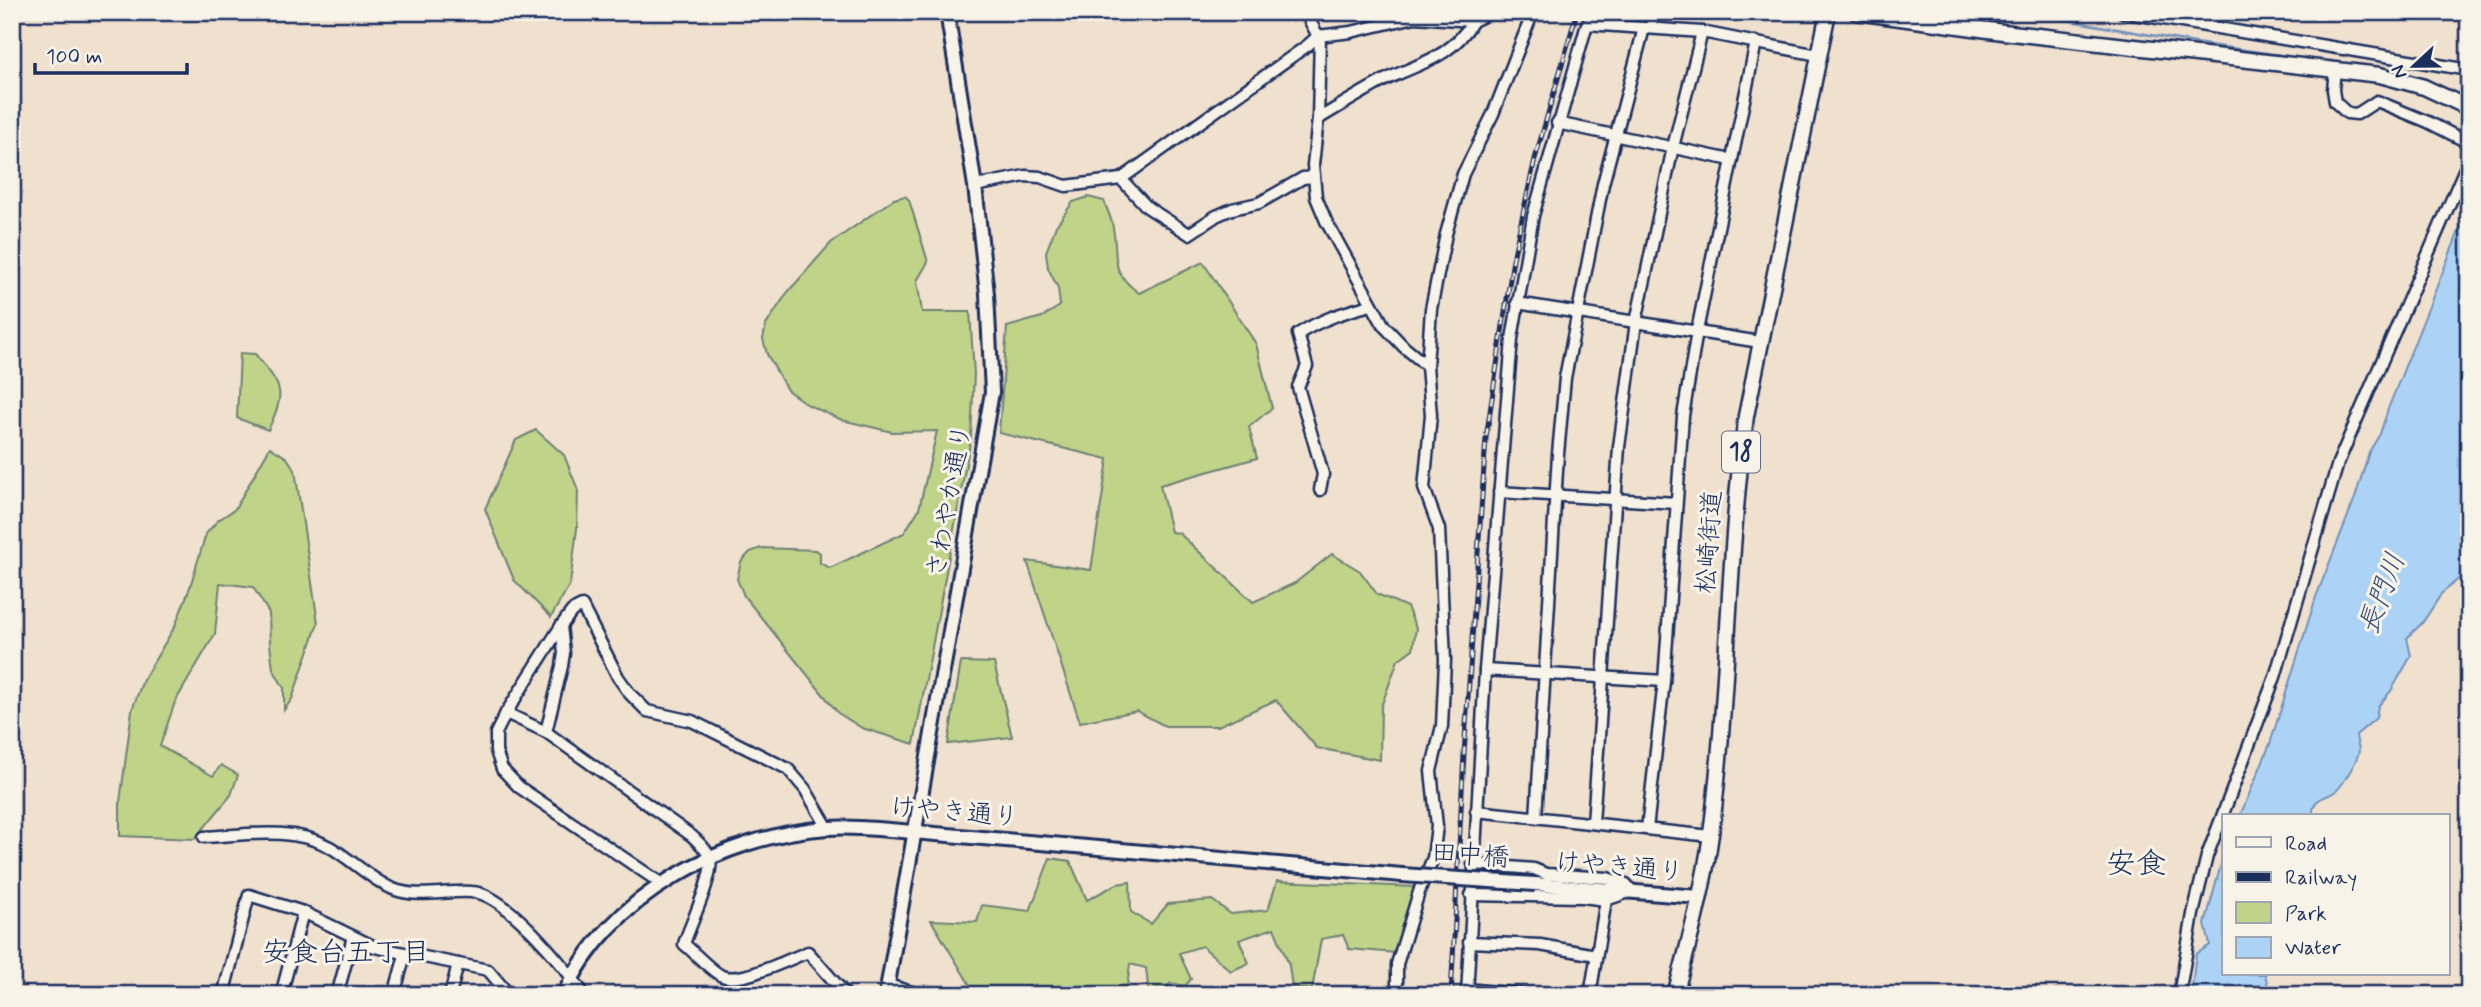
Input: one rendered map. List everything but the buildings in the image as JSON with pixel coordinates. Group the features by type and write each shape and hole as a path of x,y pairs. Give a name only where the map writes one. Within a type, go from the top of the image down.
{"main road":[{"name":"松崎街道","path":"1675,995 1711,836 1725,687 1740,460 1760,342 1828,12"},
{"path":"1856,12 2003,32 2380,75 2424,87 2469,108"}],"street":[{"name":"さわやか通り","path":"887,990 992,392 987,294 975,186 947,12"},
{"path":"1305,12 1319,36 1318,119 1312,165 1316,197 1371,306 1395,338 1427,366"},
{"path":"975,186 1025,176 1040,177 1066,186 1121,179 1319,36 1351,32 1415,17 1473,21 1492,12"},
{"path":"1396,995 1397,964 1420,889 1433,858 1437,826 1431,771 1442,726 1445,660 1440,529 1424,488 1432,415 1427,366 1431,309 1446,234 1463,174 1493,114 1533,12"},
{"path":"1536,818 1565,378 1603,184 1653,12"},
{"path":"2122,12 2469,70"},
{"path":"1318,119 1386,80 1441,56 1456,45 1473,21"},
{"path":"1527,995 1467,992 1476,811 1508,375 1517,303 1533,216 1587,24 1702,32 1818,55"},
{"path":"1593,823 1619,447 1636,322 1673,147 1702,32"},
{"path":"1647,830 1664,681 1683,416 1697,331 1756,42"},
{"path":"2335,69 2335,102 2347,113 2357,114 2377,101 2469,143"},
{"path":"1557,123 1731,160"},
{"path":"2223,814 2275,677 2338,463 2469,159"},
{"path":"1121,179 1147,207 1189,234 1216,216 1259,203 1303,178 1313,177"},
{"path":"1517,303 1760,342"},
{"path":"1320,490 1323,474 1298,387 1307,366 1298,334 1335,314 1371,306"},
{"path":"1499,492 1676,503"},
{"path":"662,884 519,787 502,769 496,751 496,733 506,713 561,626 572,611 582,606 618,677 647,711 692,721 788,768 805,789 828,828"},
{"path":"546,732 564,653 561,626"},
{"path":"1485,670 1664,681"},
{"path":"506,713 546,732 692,836 710,856 712,871 684,943 722,976 732,978 762,970 808,952 846,995"},
{"path":"1476,811 1711,836"},
{"path":"2179,995 2193,914 2207,856 2222,817"},
{"name":"けやき通り","path":"564,995 572,976 598,941 628,909 662,884 710,856 780,835 828,828 914,832 1402,875"},
{"path":"204,837 283,834 306,837 329,846 393,889 409,893 483,893 503,906 545,945 572,976 584,995"},
{"path":"1471,895 1583,897 1606,900 1632,891 1626,884 1607,878 1546,874 1534,869 1473,864"},
{"name":"田中橋","path":"1402,875 1535,884"},
{"name":"けやき通り","path":"1535,884 1699,897"},
{"path":"223,995 250,895 303,912 375,947 488,970 505,990 506,995"},
{"path":"1590,995 1606,900"},
{"path":"281,995 303,912"},
{"path":"337,995 353,937"},
{"path":"1469,942 1540,945 1596,955"},
{"path":"394,995 405,955"},
{"path":"450,995 458,964"},
{"path":"887,990 922,995"}],"green space":[{"path":"905,196 909,200 928,262 917,281 922,312 970,312 974,374 971,438 914,744 862,728 838,713 744,596 737,579 741,562 750,552 761,548 816,550 820,553 820,563 830,568 904,533 919,509 937,431 892,432 842,420 808,405 787,390 767,354 763,339 766,325 787,293 831,243 894,199"},
{"path":"1088,197 1104,201 1112,225 1119,270 1129,285 1139,293 1203,262 1256,344 1272,408 1249,427 1257,458 1160,485 1171,532 1179,533 1253,602 1295,583 1332,554 1360,571 1377,594 1407,607 1416,628 1413,649 1398,660 1381,707 1380,760 1317,748 1276,700 1218,726 1165,726 1137,711 1080,722 1027,561 1091,570 1108,459 999,433 1007,327 1042,317 1060,306 1058,288 1048,268 1046,252 1056,226 1073,202"},
{"path":"240,353 255,354 279,389 278,406 268,430 237,418"},
{"path":"536,430 564,455 578,490 577,529 570,584 551,617 514,580 485,509 516,440"},
{"path":"270,447 287,458 295,470 318,623 292,699 284,710 284,688 273,669 269,613 253,587 220,583 215,634 175,702 160,746 213,776 221,765 238,775 231,795 195,839 120,836 120,802 132,710 143,680 175,626 206,534 217,521 235,509"},
{"path":"961,662 994,663 1012,737 948,744"},
{"path":"1050,858 1070,861 1087,900 1117,884 1130,882 1131,912 1151,924 1168,904 1212,900 1231,914 1268,910 1277,881 1415,887 1396,953 1349,949 1343,935 1321,939 1312,990 1292,988 1289,965 1274,928 1239,940 1249,963 1231,971 1202,946 1179,953 1191,979 1185,986 1171,983 1157,995 1149,995 1146,968 1130,964 1126,995 976,995 931,920 977,922 982,905 1030,911"}],"water":[{"name":"長門川","path":"2469,206 2469,570 2442,593 2423,622 2407,638 2411,656 2391,691 2378,706 2376,718 2356,735 2359,751 2353,766 2337,790 2317,801 2313,814 2241,814 2270,744 2316,597 2355,498 2369,452 2380,434"},
{"path":"2222,860 2222,976 2265,976 2270,995 2191,995 2196,954 2210,945 2205,924"}],"waterway":[{"path":"2022,12 2195,43 2357,66"}],"railway":[{"path":"1451,995 1464,754 1486,438 1513,259 1535,159 1577,12"}],"district":[{"name":"安食","path":"2136,864"},
{"name":"安食台五丁目","path":"346,953"}]}
